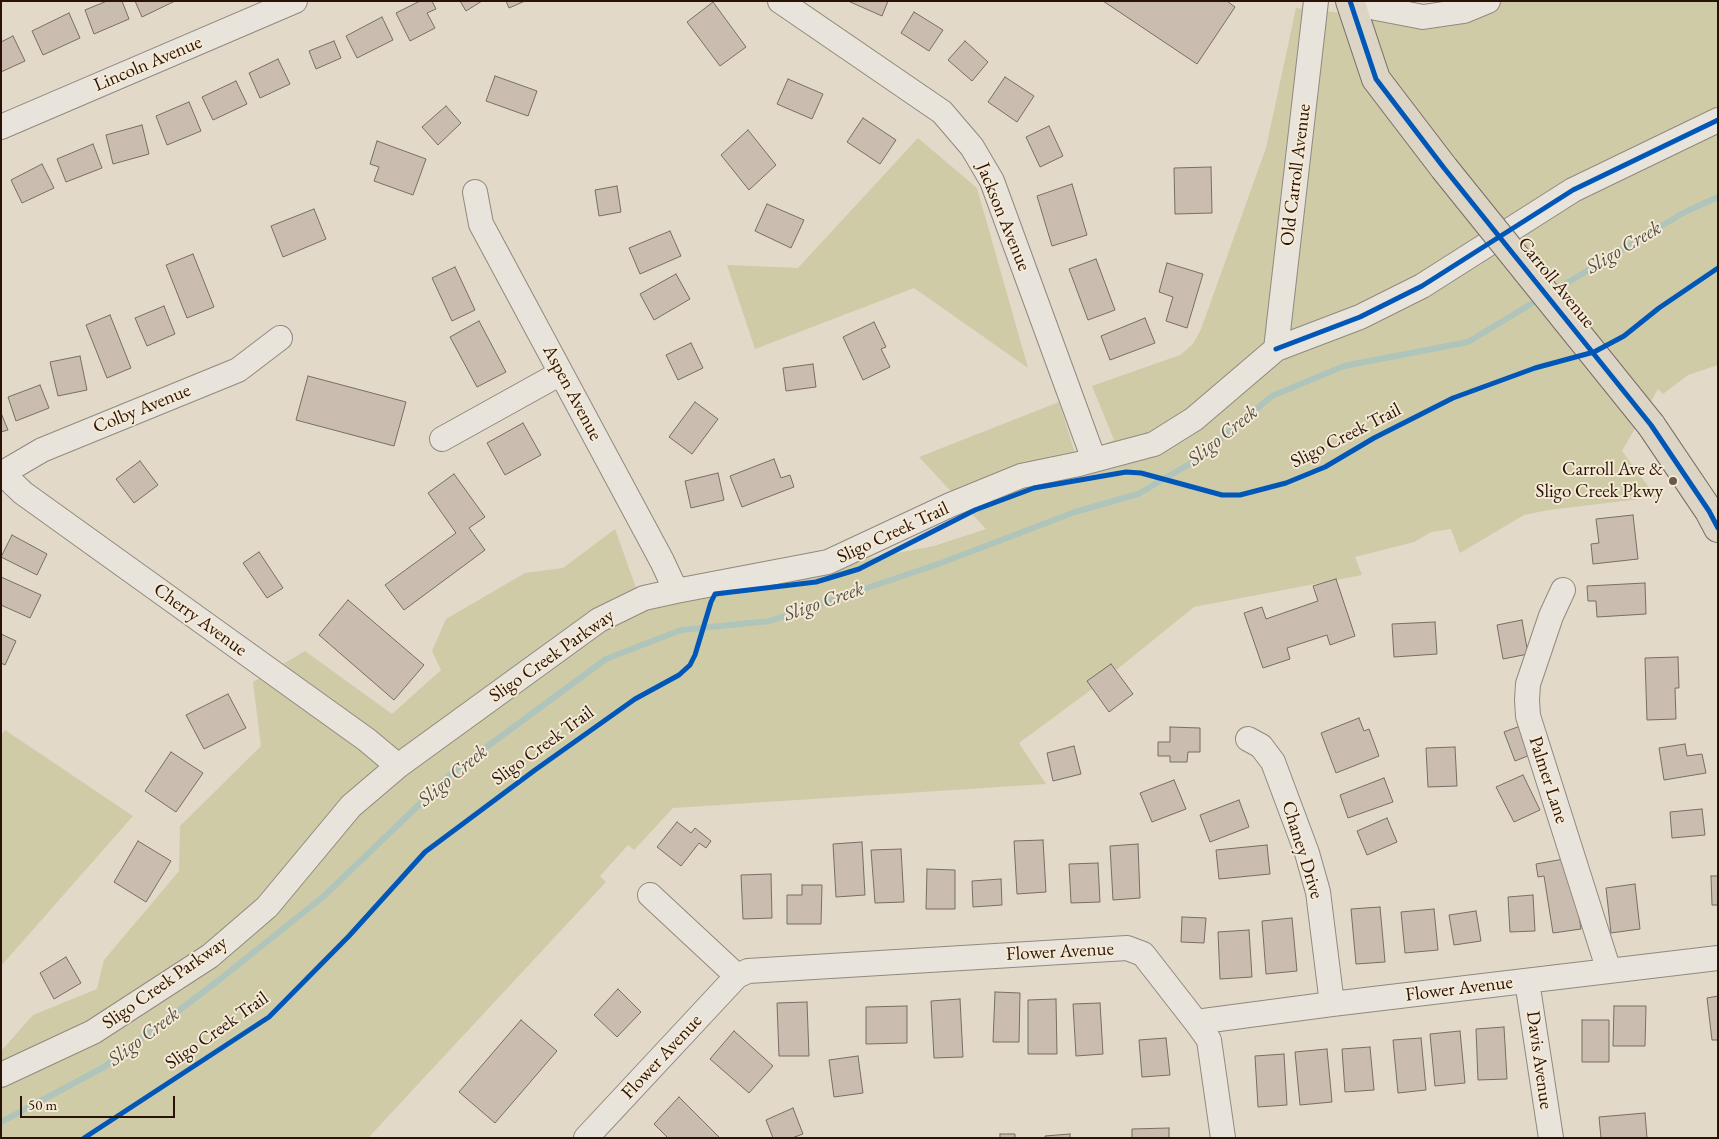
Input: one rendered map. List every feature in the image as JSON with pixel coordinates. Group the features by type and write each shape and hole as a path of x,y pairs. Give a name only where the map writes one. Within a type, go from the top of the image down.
{"main road":[{"name":"Carroll Avenue","path":"1350,2 1376,79 1444,168 1651,425 1709,511 1718,528"}],"street":[{"name":"Lincoln Avenue","path":"1,127 295,1"},
{"name":"Jackson Avenue","path":"780,1 942,112 972,147 992,181 1094,460"},
{"name":"Old Carroll Avenue","path":"1276,349 1316,1"},
{"path":"1350,2 1423,17 1464,11 1488,1"},
{"name":"Sligo Creek Parkway","path":"1,1074 93,1032 210,956 267,906 351,806 398,766 599,620 644,598 828,562 950,505 1022,476 1154,444 1194,419 1276,349 1360,317 1422,286 1573,190 1718,120"},
{"name":"Aspen Avenue","path":"475,192 481,224 662,561 676,591"},
{"name":"Colby Avenue","path":"1,473 42,450 238,370 280,338"},
{"path":"442,439 560,373"},
{"name":"Cherry Avenue","path":"1,473 23,493 367,740 398,766"},
{"name":"Palmer Lane","path":"1563,590 1551,616 1528,684 1528,716 1609,971"},
{"name":"Chaney Drive","path":"1248,739 1261,746 1273,762 1307,853 1318,892 1332,1004"},
{"path":"650,895 737,976"},
{"name":"Flower Avenue","path":"586,1138 737,976 748,971 1128,948 1143,954 1196,1022 1718,958"},
{"name":"Davis Avenue","path":"1528,981 1550,1138"},
{"path":"1196,1022 1209,1040 1223,1138"}],"shaded area":[{"path":"1491,1 1718,1 1718,365 1688,375 1663,394 1658,389 1622,451 1656,497 1549,510 1524,515 1460,553 1451,529 1431,532 1414,542 1355,557 1362,575 1194,607 1099,684 1019,743 1046,784 673,808 634,850 628,845 600,876 606,882 368,1138 1,1138 1,1051 33,1015 97,989 104,960 179,871 180,826 261,746 253,682 305,651 392,714 441,670 432,651 446,619 525,573 563,568 615,529 635,585 645,603 660,598 934,546 986,529 919,457 1059,402 1076,456 1114,440 1092,386 1180,355 1193,344 1201,329 1266,148 1296,8 1436,23"},
{"path":"918,138 977,188 1028,368 914,288 755,349 727,265 798,268"},
{"path":"5,730 133,816 1,966 1,735"}],"building":[{"path":"107,1 122,1 129,19 94,34 85,10"},
{"path":"135,1 175,1 142,17"},
{"path":"420,1 432,1 436,9 427,13 435,28 410,41 396,13"},
{"path":"460,1 482,1 466,11"},
{"path":"506,1 525,1 509,8"},
{"path":"848,1 888,1 882,16"},
{"path":"1103,1 1227,1 1235,7 1197,64"},
{"path":"713,2 746,47 720,66 687,22"},
{"path":"914,12 943,30 929,51 901,33"},
{"path":"69,13 80,38 43,55 32,31"},
{"path":"382,17 393,40 357,58 346,36"},
{"path":"13,36 25,61 1,72 1,42"},
{"path":"334,41 341,58 316,69 309,51"},
{"path":"965,41 988,62 972,81 948,60"},
{"path":"278,59 290,84 260,98 249,73"},
{"path":"495,76 537,91 528,116 486,101"},
{"path":"1005,77 1034,96 1017,122 988,102"},
{"path":"788,79 823,94 812,119 777,104"},
{"path":"236,81 247,104 213,120 202,97"},
{"path":"189,102 201,131 167,145 156,116"},
{"path":"446,106 461,123 438,145 422,127"},
{"path":"863,118 896,140 880,164 847,142"},
{"path":"142,125 149,154 113,164 106,135"},
{"path":"1049,126 1063,156 1040,167 1026,137"},
{"path":"748,130 776,165 749,190 721,155"},
{"path":"377,141 426,159 413,195 374,181 379,167 370,164"},
{"path":"93,144 102,168 66,182 57,159"},
{"path":"42,164 54,188 22,203 11,180"},
{"path":"1211,167 1212,213 1175,214 1174,168"},
{"path":"1072,184 1087,235 1052,246 1037,196"},
{"path":"617,186 621,212 599,216 595,190"},
{"path":"767,204 804,220 791,248 755,231"},
{"path":"314,209 326,239 283,257 271,226"},
{"path":"670,231 681,256 640,274 629,248"},
{"path":"193,254 214,307 187,318 166,265"},
{"path":"1096,259 1115,310 1088,320 1069,269"},
{"path":"1167,263 1203,274 1187,328 1166,321 1173,297 1159,292"},
{"path":"455,267 475,310 452,321 432,278"},
{"path":"676,274 690,299 654,320 640,294"},
{"path":"164,306 175,334 147,346 135,318"},
{"path":"110,315 131,368 107,378 86,325"},
{"path":"1145,318 1155,343 1110,360 1101,336"},
{"path":"479,321 506,372 477,387 450,337"},
{"path":"874,322 886,347 881,349 890,367 863,380 843,337"},
{"path":"691,343 703,368 678,380 666,355"},
{"path":"80,356 87,390 58,396 50,362"},
{"path":"813,364 816,387 786,391 783,368"},
{"path":"308,376 406,402 394,446 296,420"},
{"path":"40,385 49,408 16,421 8,397"},
{"path":"695,402 718,419 692,454 669,437"},
{"path":"1,413 8,430 1,432"},
{"path":"523,423 541,455 505,475 487,443"},
{"path":"774,459 781,478 790,475 794,487 742,507 730,476"},
{"path":"140,461 158,485 134,503 116,479"},
{"path":"718,473 724,500 691,508 685,481"},
{"path":"454,474 485,517 469,528 485,550 404,610 385,585 456,533 428,493"},
{"path":"1633,515 1638,559 1593,564 1591,544 1599,543 1596,519"},
{"path":"12,535 47,554 37,575 1,557"},
{"path":"259,552 283,588 267,598 243,563"},
{"path":"1,577 41,595 30,618 1,605"},
{"path":"1336,579 1355,636 1330,645 1327,635 1287,648 1290,659 1263,668 1244,613 1262,607 1266,619 1318,601 1313,586"},
{"path":"1645,583 1646,614 1597,617 1596,601 1588,601 1587,586"},
{"path":"348,600 424,665 394,700 319,635"},
{"path":"1522,620 1528,654 1503,659 1497,625"},
{"path":"1435,622 1437,654 1394,657 1392,624"},
{"path":"1,634 16,641 5,665 1,663"},
{"path":"1678,657 1679,688 1675,688 1676,719 1647,720 1645,658"},
{"path":"1111,664 1133,694 1109,712 1087,681"},
{"path":"228,694 246,728 204,749 186,715"},
{"path":"1359,718 1364,731 1369,729 1379,756 1336,773 1321,733"},
{"path":"1523,725 1535,753 1515,761 1504,732"},
{"path":"1170,727 1200,728 1200,752 1188,752 1187,762 1170,762 1170,756 1158,756 1158,742 1170,742"},
{"path":"1685,744 1687,756 1702,754 1706,773 1664,780 1659,748"},
{"path":"1074,746 1081,774 1053,781 1047,753"},
{"path":"1455,747 1457,786 1428,787 1426,748"},
{"path":"171,752 203,773 176,812 145,791"},
{"path":"1523,775 1540,810 1514,822 1496,787"},
{"path":"1384,778 1393,802 1348,818 1340,795"},
{"path":"1174,780 1186,809 1152,822 1140,793"},
{"path":"1239,800 1249,827 1210,842 1200,815"},
{"path":"1702,809 1705,835 1672,838 1670,812"},
{"path":"1387,818 1397,842 1367,855 1357,831"},
{"path":"677,822 691,833 695,828 711,841 706,848 699,843 681,866 657,847"},
{"path":"1043,840 1046,892 1017,894 1014,841"},
{"path":"138,841 171,861 146,902 114,882"},
{"path":"862,842 865,895 836,897 833,844"},
{"path":"1138,844 1140,898 1113,900 1110,846"},
{"path":"1267,845 1270,874 1219,879 1216,850"},
{"path":"901,849 904,902 875,903 871,850"},
{"path":"1564,859 1572,873 1581,929 1553,933 1544,876 1538,877 1536,864"},
{"path":"1098,863 1100,902 1071,903 1069,864"},
{"path":"927,869 955,870 955,909 926,909"},
{"path":"771,874 772,918 743,919 741,875"},
{"path":"1711,876 1718,876 1718,905 1712,905"},
{"path":"1001,879 1002,905 973,907 972,881"},
{"path":"1635,884 1640,929 1611,933 1606,888"},
{"path":"802,885 822,885 821,924 787,924 787,895 802,895"},
{"path":"1533,895 1535,931 1510,932 1508,897"},
{"path":"1380,907 1385,962 1356,964 1351,909"},
{"path":"1434,909 1438,950 1405,953 1401,912"},
{"path":"1476,911 1481,941 1454,945 1449,915"},
{"path":"1182,917 1206,918 1204,943 1181,942"},
{"path":"1292,918 1297,971 1266,974 1262,921"},
{"path":"1249,930 1252,977 1220,979 1218,932"},
{"path":"66,957 81,983 54,999 40,973"},
{"path":"618,989 641,1012 617,1037 594,1015"},
{"path":"995,992 1020,993 1019,1042 993,1042"},
{"path":"1718,996 1718,1040 1712,1040 1707,998"},
{"path":"960,999 963,1057 934,1058 931,1001"},
{"path":"1056,999 1057,1054 1028,1054 1028,1000"},
{"path":"807,1002 809,1056 779,1056 777,1003"},
{"path":"1100,1003 1103,1054 1076,1056 1073,1004"},
{"path":"907,1006 907,1043 866,1044 866,1007"},
{"path":"1614,1006 1646,1006 1645,1046 1613,1046"},
{"path":"521,1020 557,1051 495,1123 459,1092"},
{"path":"1582,1020 1609,1020 1609,1062 1582,1062"},
{"path":"1504,1027 1507,1079 1478,1080 1476,1029"},
{"path":"734,1031 773,1066 749,1093 710,1059"},
{"path":"1460,1031 1465,1083 1435,1086 1430,1034"},
{"path":"1166,1038 1170,1075 1142,1077 1139,1040"},
{"path":"1421,1038 1426,1090 1398,1093 1393,1040"},
{"path":"1370,1047 1374,1090 1345,1092 1342,1049"},
{"path":"1327,1049 1332,1102 1300,1105 1295,1052"},
{"path":"1284,1054 1287,1105 1258,1107 1255,1056"},
{"path":"858,1056 863,1093 834,1097 829,1060"},
{"path":"679,1097 720,1138 668,1138 654,1124"},
{"path":"793,1108 803,1134 792,1138 773,1138 766,1120"},
{"path":"1645,1113 1647,1138 1601,1138 1599,1117"},
{"path":"1169,1128 1169,1138 1132,1138 1132,1129"},
{"path":"1000,1134 1015,1134 1015,1138 1000,1138"},
{"path":"1070,1134 1070,1138 1045,1138 1045,1136"}],"waterway":[{"name":"Sligo Creek","path":"1552,292 1683,213 1718,197"},
{"name":"Sligo Creek","path":"1,1122 104,1067 219,980 324,896 454,771 606,659 681,630 770,621 941,563 1075,512 1138,494 1193,462 1272,396 1344,366 1468,342 1541,298"}],"cycle path":[{"path":"1350,1 1376,79 1444,168 1651,425 1709,511 1718,528"},
{"path":"1276,349 1360,317 1422,286 1573,190 1718,120"},
{"name":"Sligo Creek Trail","path":"84,1138 269,1017 349,936 425,852 535,770 635,699 679,675 690,665 695,655 715,594 816,582 859,569 975,510 1034,488 1126,472 1141,473 1222,495 1240,495 1286,483 1325,467 1374,438 1453,398 1535,368 1594,352 1624,336 1659,308 1718,268"}],"place":[{"name":"Carroll Ave & Sligo Creek Pkwy","path":"1673,481"}]}
